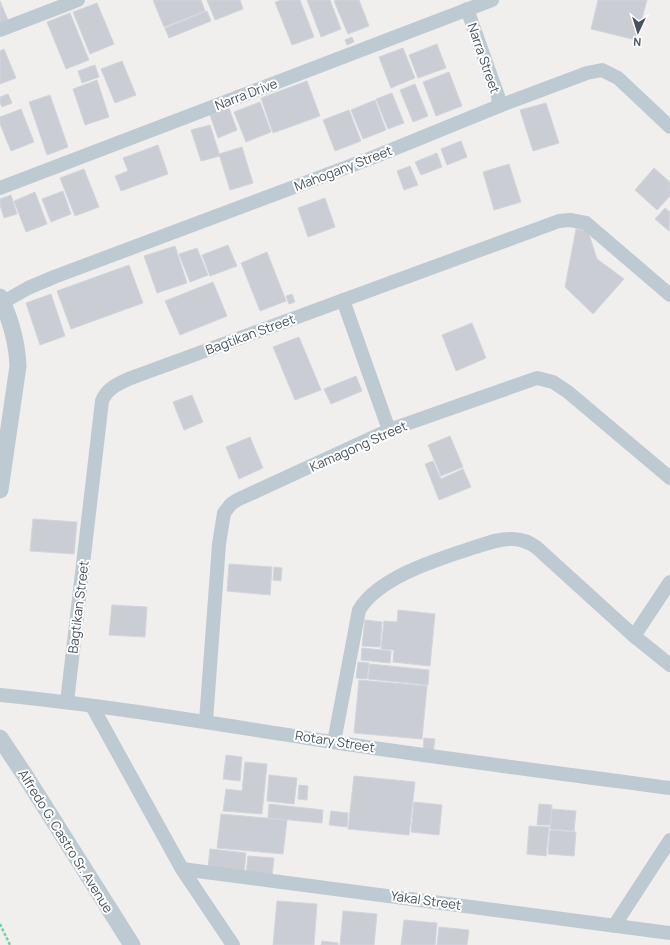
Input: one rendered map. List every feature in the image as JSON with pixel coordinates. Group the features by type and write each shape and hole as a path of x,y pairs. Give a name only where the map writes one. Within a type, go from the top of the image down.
{"street":[{"path":"0,30 78,0"},
{"name":"Narra Drive","path":"0,188 492,0"},
{"name":"Narra Street","path":"467,9 498,96 499,106"},
{"name":"Mahogany Street","path":"1,301 54,277 359,163 499,106 587,73 602,70 618,78 670,127"},
{"name":"Bagtikan Street","path":"67,702 102,401 104,395 111,388 131,378 559,221 570,220 586,223 670,295"},
{"path":"343,300 389,430"},
{"path":"0,490 18,366 18,350 14,334 1,301"},
{"name":"Kamagong Street","path":"206,721 219,544 224,513 231,504 238,500 389,430 537,378 553,382 568,392 670,478"},
{"path":"334,742 359,610 364,601 402,574 433,561 495,540 511,538 523,540 536,547 634,636 670,665"},
{"path":"634,636 670,582"},
{"name":"Rotary Street","path":"0,695 67,702 206,721 334,742 670,788"},
{"path":"92,706 182,869 233,945"},
{"name":"Alfredo G. Castro Sr. Avenue","path":"0,738 132,945"},
{"path":"614,926 670,840"},
{"name":"Yakal Street","path":"182,869 670,933"}],"path":[{"path":"0,924 10,945"}],"building":[{"path":"153,0 201,0 205,11 164,27"},
{"path":"207,0 240,0 243,9 215,20"},
{"path":"282,0 300,0 314,37 292,45 275,2"},
{"path":"307,0 330,0 341,29 321,37"},
{"path":"359,0 369,26 348,34 334,1"},
{"path":"598,0 647,0 636,40 591,29"},
{"path":"0,1 8,20 0,23"},
{"path":"97,3 114,44 90,54 73,12"},
{"path":"207,11 211,21 169,38 165,28"},
{"path":"70,13 89,60 66,69 47,22"},
{"path":"352,37 354,42 347,45 345,40"},
{"path":"437,44 446,68 418,78 409,55"},
{"path":"403,48 415,78 391,88 379,57"},
{"path":"4,49 16,78 0,84 0,51"},
{"path":"122,61 136,95 115,103 101,69"},
{"path":"95,65 99,77 82,83 78,71"},
{"path":"449,72 462,106 436,116 423,82"},
{"path":"97,80 109,117 85,125 73,89"},
{"path":"307,81 320,116 273,133 261,98"},
{"path":"415,84 428,116 413,122 400,90"},
{"path":"392,93 404,123 388,129 376,99"},
{"path":"8,94 12,103 2,107 0,97"},
{"path":"50,95 68,147 47,155 29,102"},
{"path":"375,100 386,130 363,139 351,110"},
{"path":"260,102 271,132 246,142 234,112"},
{"path":"546,103 559,143 533,151 520,110"},
{"path":"229,108 237,130 218,138 210,115"},
{"path":"21,109 34,142 11,151 0,124 0,117"},
{"path":"349,110 361,141 335,151 323,120"},
{"path":"210,125 220,156 201,161 191,130"},
{"path":"461,141 467,157 447,165 441,149"},
{"path":"158,145 168,174 121,191 115,176 128,171 123,158"},
{"path":"242,147 253,183 230,190 219,154"},
{"path":"437,153 442,167 421,175 415,162"},
{"path":"509,164 521,202 494,210 483,172"},
{"path":"410,166 418,185 404,190 397,171"},
{"path":"654,168 670,182 670,196 657,210 635,190"},
{"path":"84,169 99,207 75,216 60,178"},
{"path":"63,191 71,214 51,222 42,199"},
{"path":"35,192 47,224 26,232 14,201"},
{"path":"11,195 17,214 4,218 0,205 0,199"},
{"path":"325,198 335,227 308,237 298,208"},
{"path":"665,208 670,212 669,231 655,219"},
{"path":"576,229 588,231 597,259 624,279 593,314 565,287"},
{"path":"228,245 237,266 210,276 202,255"},
{"path":"175,246 187,283 157,293 144,256"},
{"path":"197,248 208,275 190,282 179,254"},
{"path":"267,252 286,301 260,311 241,263"},
{"path":"129,265 143,303 71,329 57,291"},
{"path":"213,282 227,316 180,335 165,301"},
{"path":"51,294 65,336 40,345 26,303"},
{"path":"292,294 295,302 289,304 286,296"},
{"path":"472,323 486,358 456,371 442,335"},
{"path":"299,337 321,390 295,400 273,347"},
{"path":"356,376 362,391 331,404 324,389"},
{"path":"192,395 203,422 184,430 173,402"},
{"path":"450,436 463,467 441,476 428,445"},
{"path":"250,437 263,468 239,479 226,447"},
{"path":"433,461 441,479 463,469 471,487 439,500 425,464"},
{"path":"33,519 77,522 74,554 30,551"},
{"path":"229,564 272,567 270,595 227,591"},
{"path":"274,567 282,568 281,581 273,580"},
{"path":"112,605 147,607 145,637 109,635"},
{"path":"398,610 435,614 430,666 393,662 394,650 381,649 384,621 397,622"},
{"path":"365,620 382,622 380,647 362,646"},
{"path":"362,648 391,651 390,663 361,660"},
{"path":"358,662 369,663 367,679 356,678"},
{"path":"370,664 429,670 428,685 368,679"},
{"path":"359,680 427,686 422,739 354,733"},
{"path":"424,738 435,739 433,753 423,752"},
{"path":"226,755 242,757 240,781 223,779"},
{"path":"245,762 267,764 262,814 223,811 226,789 242,791"},
{"path":"269,775 297,778 294,804 267,801"},
{"path":"354,776 415,782 409,835 348,829"},
{"path":"299,785 308,786 307,800 298,799"},
{"path":"414,802 442,805 439,835 411,832"},
{"path":"269,804 323,810 322,823 268,818"},
{"path":"539,804 552,805 550,825 537,825"},
{"path":"552,809 576,811 574,831 550,829"},
{"path":"331,811 348,813 347,827 329,825"},
{"path":"221,814 287,820 283,854 217,848"},
{"path":"529,826 549,827 546,856 527,854"},
{"path":"550,830 576,832 574,856 548,854"},
{"path":"210,849 246,853 244,872 208,868"},
{"path":"248,856 274,858 272,877 246,874"},
{"path":"277,901 317,904 314,945 273,945"},
{"path":"343,911 377,914 374,945 340,945"},
{"path":"404,920 437,923 435,945 401,945"},
{"path":"439,927 469,930 467,945 437,945"},
{"path":"322,941 338,943 338,945 321,945"}]}
